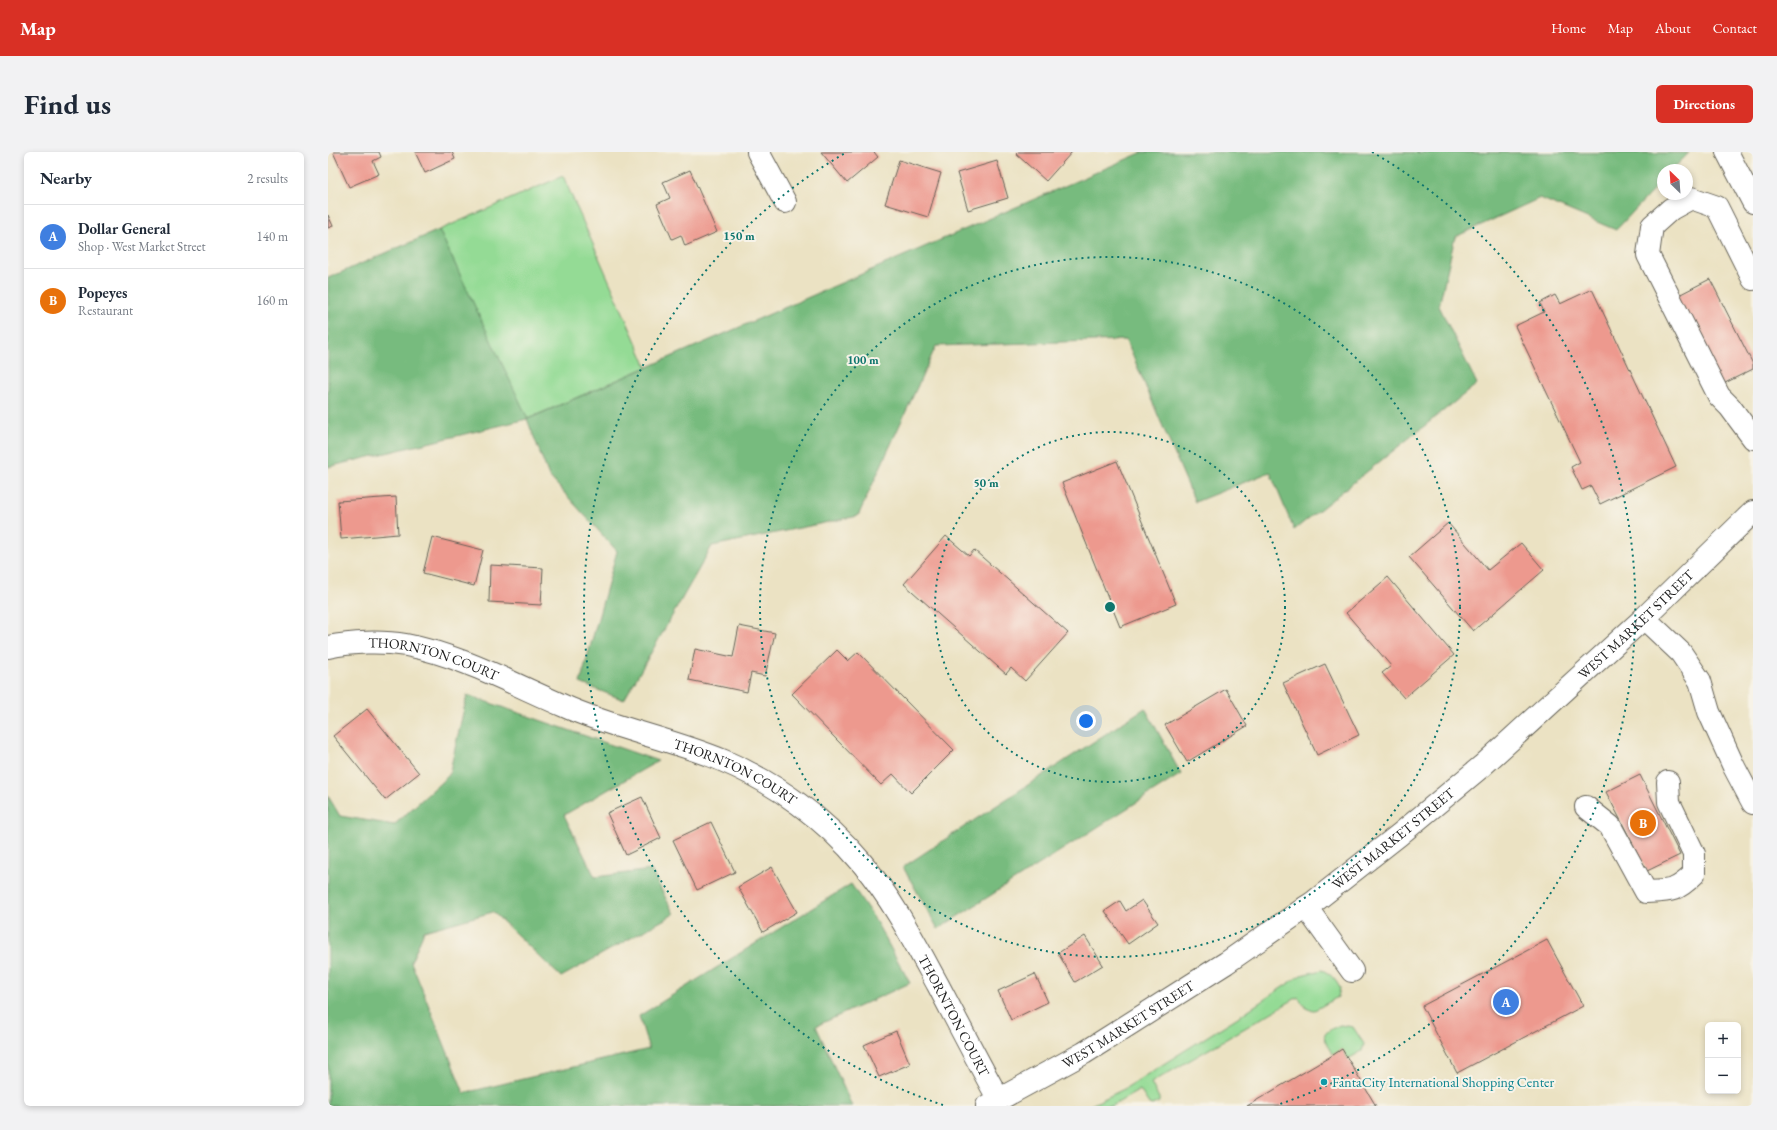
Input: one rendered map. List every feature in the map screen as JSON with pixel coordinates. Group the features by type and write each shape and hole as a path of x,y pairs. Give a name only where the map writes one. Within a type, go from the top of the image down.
{"street":[{"path":"758,152 785,202"},
{"path":"1727,152 1753,202"},
{"path":"1753,279 1717,207 1691,198 1672,209 1652,226 1648,255 1719,396 1730,407 1753,438"},
{"name":"WEST MARKET STREET","path":"993,1103 1090,1048 1226,963 1306,907 1400,835 1482,766 1644,618 1753,512"},
{"path":"1644,618 1681,653 1700,681 1709,712 1734,767 1753,803"},
{"name":"THORNTON COURT","path":"328,647 371,643 404,645 452,657 576,711 724,761 764,781 794,801 828,828 862,863 888,897 908,929 993,1103"},
{"path":"1586,807 1610,826 1646,892 1668,892 1682,886 1694,874 1694,854 1669,802 1668,782"},
{"path":"1306,907 1352,971"}],"green space":[{"path":"1143,152 1689,153 1678,164 1657,164 1657,186 1616,230 1540,198 1455,237 1439,306 1477,384 1294,530 1270,472 1195,502 1126,340 936,346 858,516 712,546 624,700 580,683 617,551 549,476 527,419 328,467 328,278 439,230 528,419"},
{"path":"563,176 647,367 527,419 439,230"},
{"path":"467,695 658,761 564,815 595,877 651,870 674,914 561,977 493,912 424,931 411,962 464,1093 649,1049 639,1016 851,884 874,918 910,983 816,1026 852,1106 328,1106 328,796 340,816 394,825 449,775"},
{"path":"1145,708 1181,774 938,929 903,867"},
{"path":"1322,970 1334,979 1340,988 1338,997 1313,1011 1306,1008 1298,997 1151,1083 1159,1098 1159,1102 1152,1105 1149,1104 1140,1090 1112,1106 1089,1106 1124,1089 1301,975"},
{"path":"1340,1025 1353,1027 1364,1044 1362,1051 1348,1059 1342,1049 1333,1055 1326,1044 1324,1037 1328,1031"}],"building":[{"path":"333,152 379,152 381,157 373,161 379,174 349,187"},
{"path":"415,152 452,152 455,159 425,173"},
{"path":"821,152 874,152 878,157 847,183"},
{"path":"1018,152 1072,152 1046,181 1016,154"},
{"path":"899,160 941,173 928,217 885,204"},
{"path":"997,161 1008,198 968,210 957,173"},
{"path":"690,170 717,232 685,246 681,235 672,239 657,204 670,198 663,182"},
{"path":"328,215 333,226 328,228"},
{"path":"1710,279 1753,364 1753,369 1719,386 1673,298"},
{"path":"1592,289 1676,467 1600,504 1591,486 1582,490 1571,467 1580,462 1515,326 1544,312 1540,303 1555,295 1560,304"},
{"path":"1117,461 1176,604 1120,627 1062,483"},
{"path":"396,497 398,534 341,539 338,501"},
{"path":"1448,523 1488,570 1521,543 1544,570 1473,631 1409,557"},
{"path":"946,536 969,556 974,550 1068,633 1025,681 1011,668 1006,674 904,584"},
{"path":"432,537 483,550 474,586 423,573"},
{"path":"490,565 543,568 541,605 489,602"},
{"path":"1388,577 1454,655 1404,698 1382,673 1391,666 1346,613"},
{"path":"739,626 775,633 765,676 751,673 747,692 689,680 695,649 733,657"},
{"path":"837,650 848,661 858,652 954,750 911,793 893,774 881,785 792,694"},
{"path":"1325,664 1359,735 1317,755 1283,683"},
{"path":"1226,689 1247,726 1187,762 1165,725"},
{"path":"367,709 419,773 385,800 333,736"},
{"path":"1640,775 1680,855 1647,871 1606,792"},
{"path":"642,797 661,838 626,855 607,813"},
{"path":"711,822 735,872 697,890 673,840"},
{"path":"772,867 797,912 763,932 738,887"},
{"path":"1142,900 1158,923 1128,944 1105,911 1120,901 1126,911"},
{"path":"1085,936 1103,965 1075,982 1058,953"},
{"path":"1547,940 1583,1006 1457,1073 1422,1006"},
{"path":"1035,974 1048,1002 1011,1020 998,991"},
{"path":"896,1031 910,1064 879,1077 864,1045"},
{"name":"FantaCity International Shopping Center","path":"1342,1049 1376,1106 1247,1106 1333,1055"}],"place":[{"name":"Popeyes","path":"1643,823"},
{"name":"Dollar General","path":"1506,1002"},
{"name":"FantaCity International Shopping Center","path":"1324,1082"}]}
